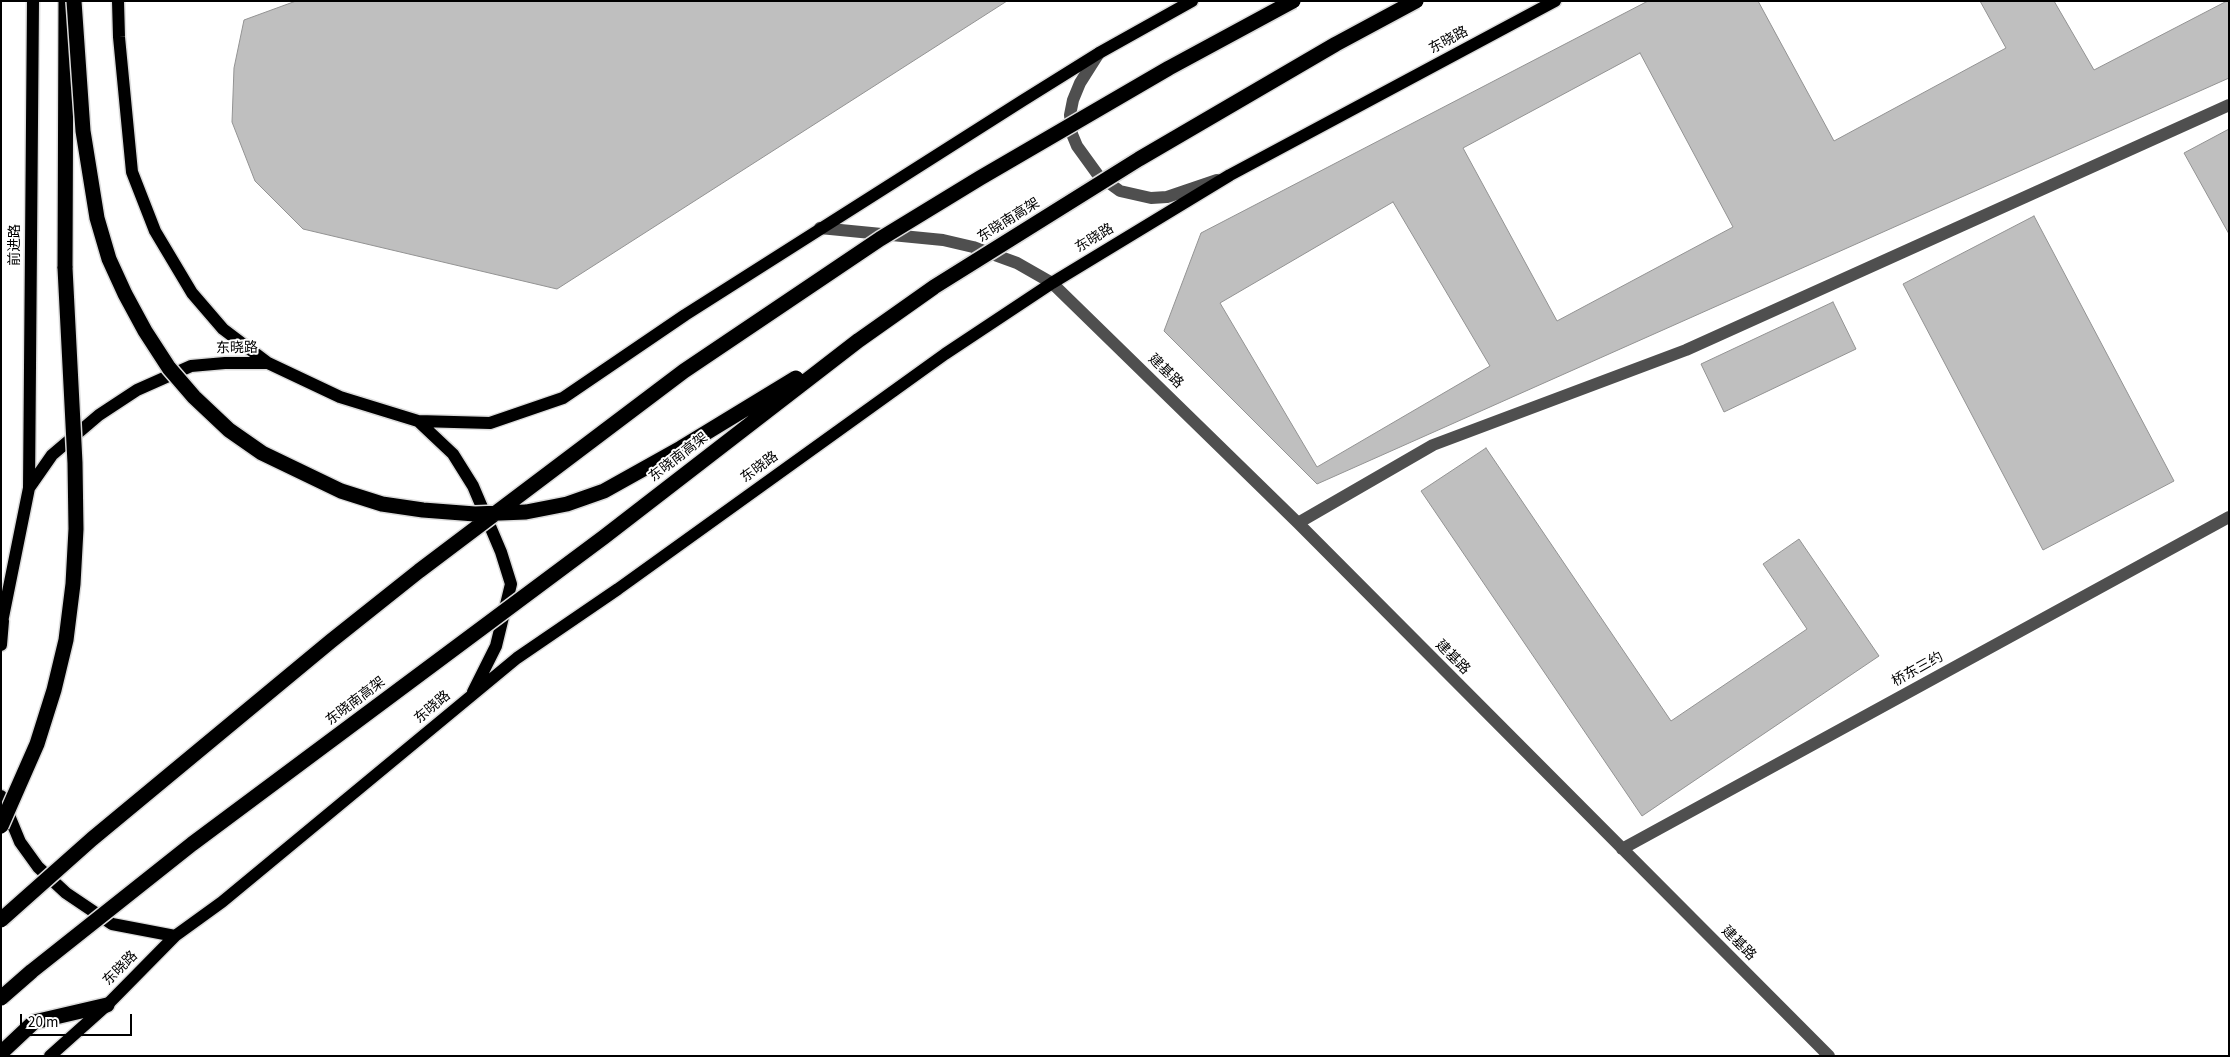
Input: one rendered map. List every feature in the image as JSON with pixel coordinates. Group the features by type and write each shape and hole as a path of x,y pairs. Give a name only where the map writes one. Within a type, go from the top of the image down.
{"highway":[{"path":"1,826 37,744 54,690 66,640 73,584 76,529 66,268 66,1"},
{"path":"74,1 83,131 97,218 109,259 124,294 169,368 194,397 229,430 262,453 333,488 382,504 423,510 475,514 526,512 567,504 604,491 639,473 859,340"},
{"path":"1,920 92,839 331,641 427,565 684,371 880,239 980,178 1169,68 1294,1"},
{"name":"东晓南高架","path":"1,998 32,971 192,844 604,537 859,340 934,287 1139,159 1328,48 1416,1"},
{"path":"1,1053 34,1022 107,1004"}],"main road":[{"name":"前进路","path":"29,488 33,1"},
{"path":"118,1 119,36 132,172 155,231 192,293 223,329 268,363"},
{"name":"东晓路","path":"1,645 2,624 29,488 52,455 99,415 137,390 191,366 225,362 268,363 340,396 418,421 490,423 563,398 685,315 820,228 1099,53 1192,1"},
{"name":"东晓路","path":"50,1056 107,1004 175,936 222,902 517,658 618,589 928,365 1052,283 1230,175 1555,1"},
{"path":"418,421 453,454 473,486 501,552 511,584 496,646 471,696"},
{"path":"1,796 20,842 38,867 66,893 112,924 175,936"}],"street":[{"path":"1099,53 1080,83 1072,100 1070,116 1072,134 1077,146 1098,175 1120,191 1151,198 1166,197 1230,175"},
{"path":"1298,524 1433,445 1686,350 2229,105"},
{"name":"建基路","path":"820,228 943,240 973,247 1017,263 1052,283 1298,524 1829,1056"},
{"name":"桥东三约","path":"1622,850 2229,517"}],"building":[{"path":"296,1 1007,1 557,289 303,229 255,181 232,122 234,68 244,20"},
{"path":"1648,1 2229,1 2229,78 1317,484 1164,331 1201,233"},
{"path":"1758,1 1980,1 2006,48 1834,141"},
{"path":"2054,1 2227,1 2094,70"},
{"path":"1640,53 1733,227 1557,321 1463,148"},
{"path":"2229,129 2229,234 2184,153"},
{"path":"1393,202 1490,366 1317,467 1220,303"},
{"path":"2034,216 2174,481 2043,550 1903,284"},
{"path":"1833,302 1856,349 1724,412 1701,364"},
{"path":"1486,448 1671,721 1807,629 1763,564 1799,539 1879,656 1642,816 1421,491"}]}
